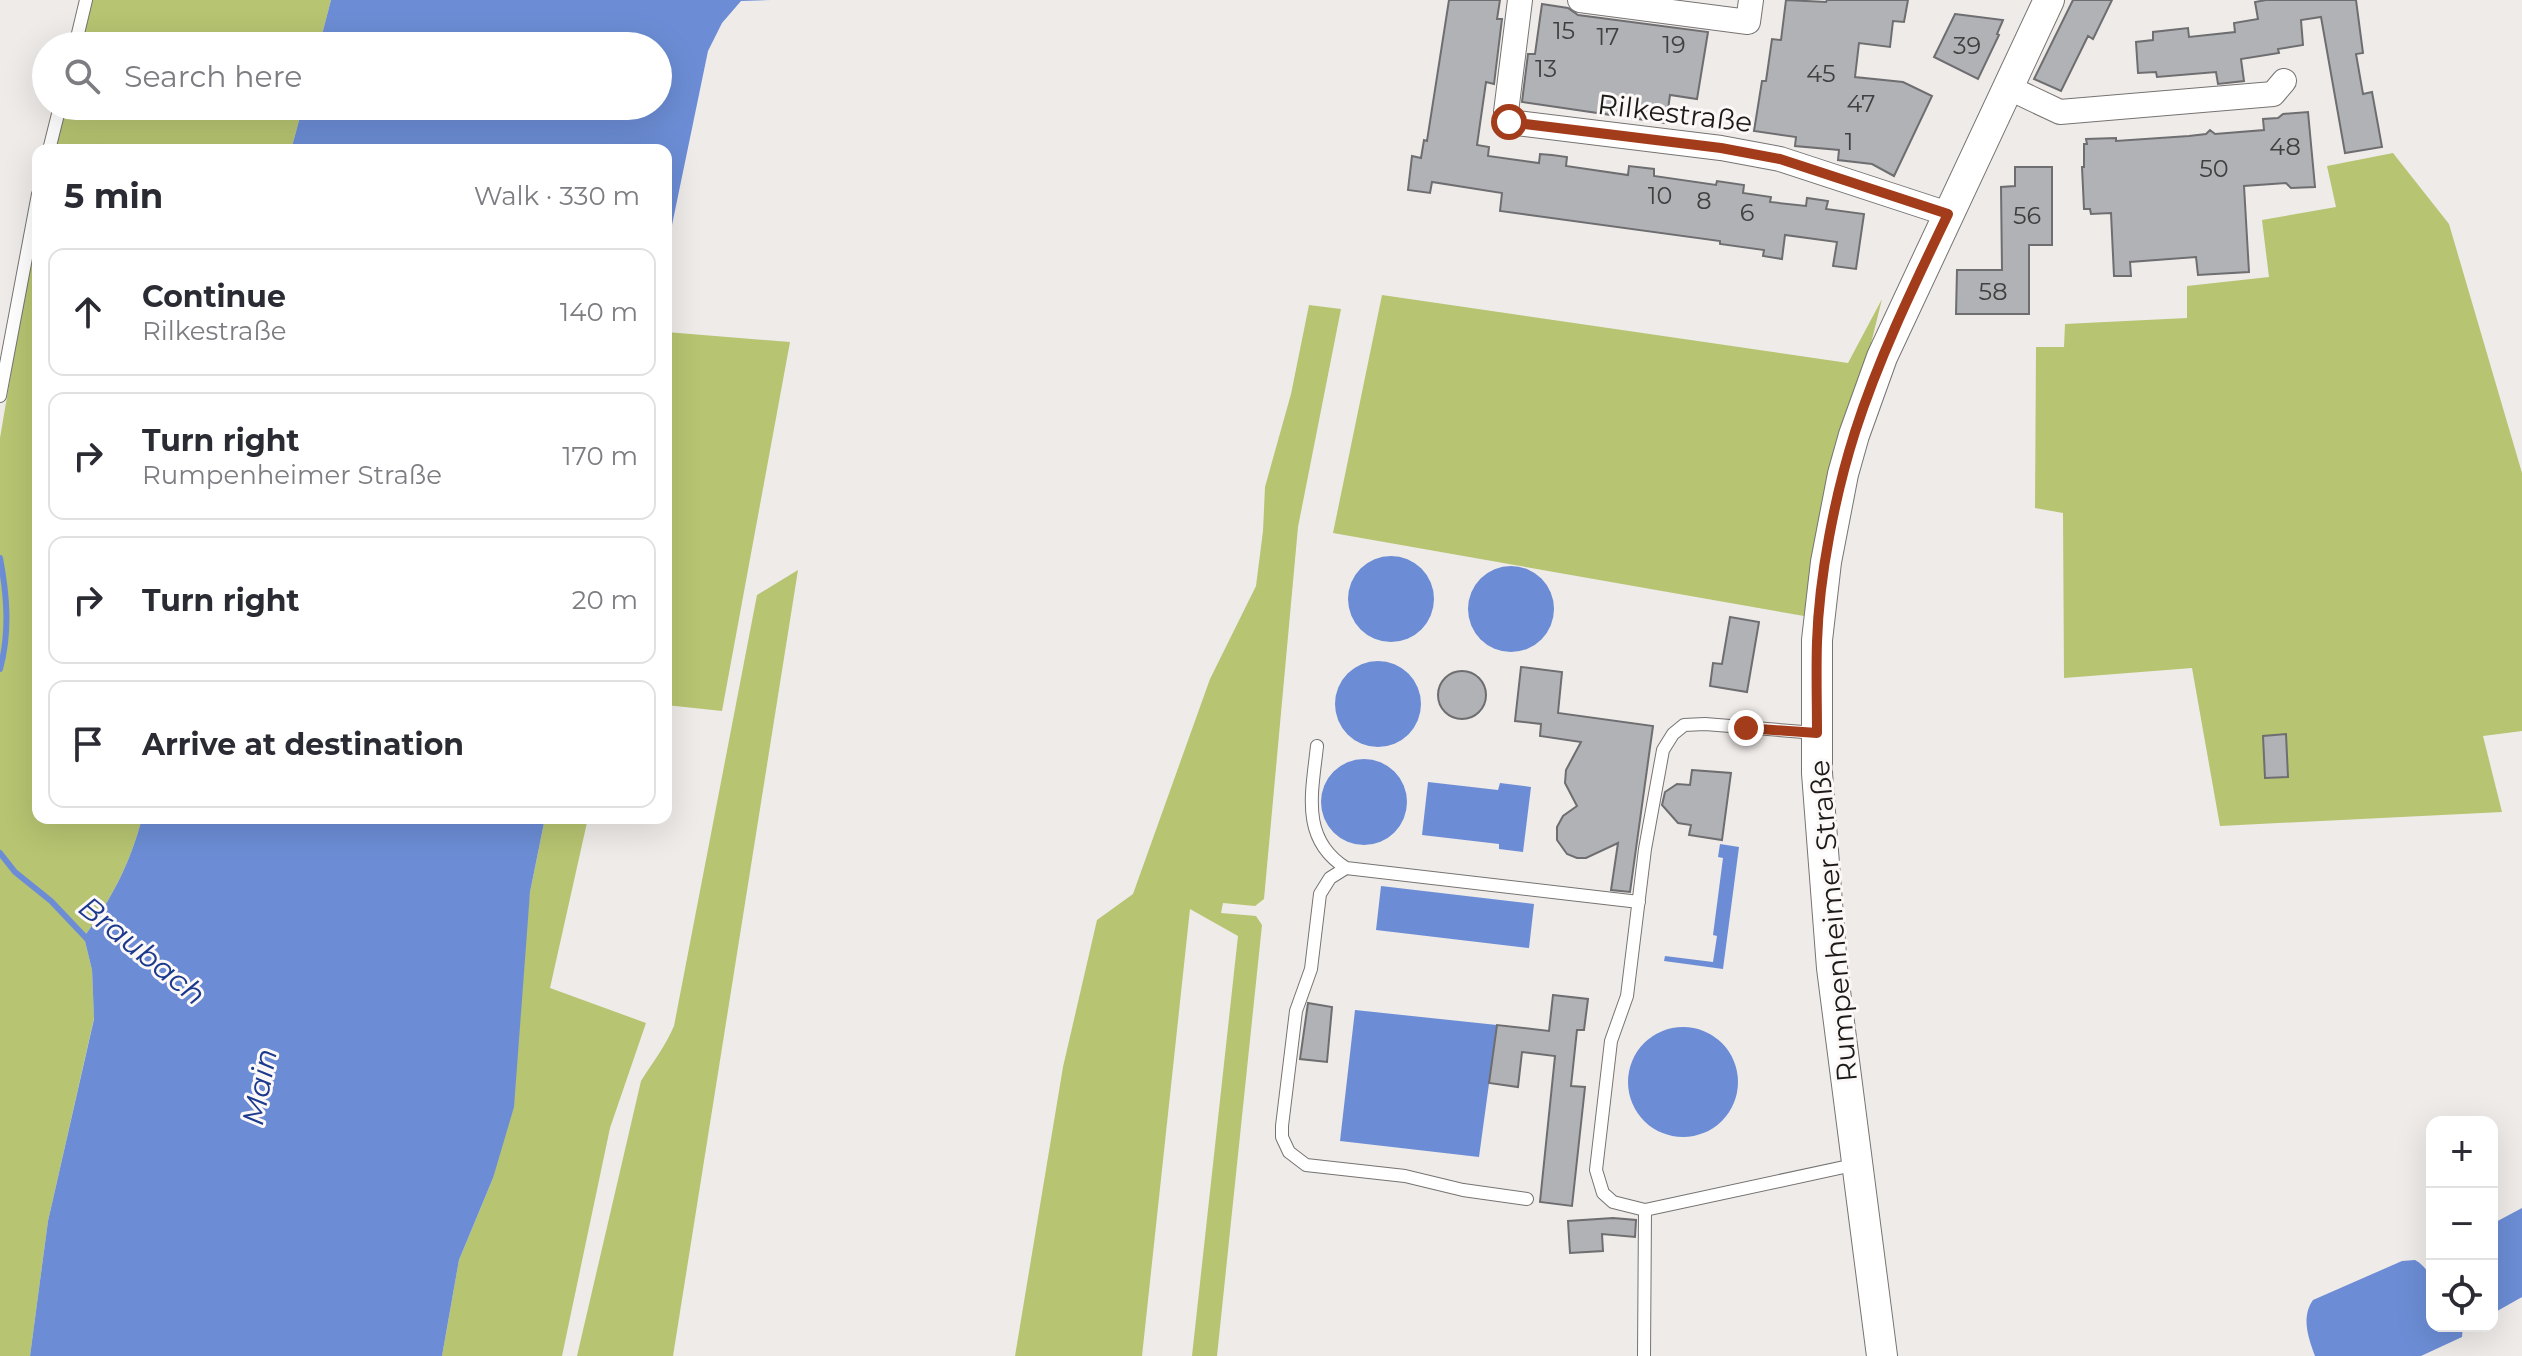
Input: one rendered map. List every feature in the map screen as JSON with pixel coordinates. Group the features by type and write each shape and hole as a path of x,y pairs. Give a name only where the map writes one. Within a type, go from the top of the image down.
{"street":[{"name":"Rilkestraße","path":"1520,0 1506,112 1509,122 1721,148 1780,159 1948,214"},
{"path":"1580,0 1749,11"},
{"name":"Rumpenheimer Straße","path":"1882,1356 1832,968 1817,773 1817,640 1833,521 1843,474 1882,357 2049,0"},
{"path":"2007,87 2060,112 2273,94 2284,81"}],"lane":[{"path":"78,32 86,0"},
{"path":"50,144 56,120"},
{"path":"0,396 6,326 32,219"},
{"path":"1817,733 1684,725 1673,734 1663,750 1627,996 1611,1041 1596,1170 1603,1193 1613,1202 1645,1210 1858,1164"},
{"path":"1317,746 1312,788 1314,831 1331,858 1346,868 1639,902"},
{"path":"1346,868 1330,878 1320,894 1311,969 1296,1011 1282,1126 1285,1145 1306,1165 1405,1176 1463,1190 1527,1199"},
{"path":"1644,1356 1645,1210"}],"green space":[{"path":"92,0 331,0 323,32 84,32"},
{"path":"62,120 299,120 293,144 56,144"},
{"path":"2393,153 2449,224 2522,473 2522,731 2483,736 2502,812 2220,826 2192,668 2064,678 2063,513 2035,508 2036,347 2064,347 2065,324 2187,318 2187,286 2269,277 2262,220 2336,207 2327,166"},
{"path":"32,250 32,824 140,824 119,880 84,937 92,970 94,1018 48,1221 30,1356 0,1356 0,438"},
{"path":"1382,295 1848,363 1882,299 1804,616 1333,533"},
{"path":"1309,305 1341,309 1298,527 1264,899 1255,906 1223,903 1221,913 1256,916 1262,925 1217,1356 1192,1356 1238,936 1190,909 1142,1356 1015,1356 1063,1067 1097,920 1133,894 1210,679 1256,586 1265,487 1291,394"},
{"path":"672,332 790,342 722,711 672,706"},
{"path":"798,570 673,1356 577,1356 641,1081 674,1026 757,595"},
{"path":"544,824 587,824 550,988 646,1023 610,1128 562,1356 442,1356 459,1260 493,1178 530,892"}],"water":[{"path":"331,0 771,0 741,1 722,23 708,51 672,225 672,144 293,144 299,120 672,120 672,32 323,32"},
{"path":"1391,556 1408,559 1422,568 1431,582 1434,599 1431,616 1422,630 1408,639 1391,642 1374,639 1360,630 1351,616 1348,599 1351,582 1360,568 1374,559"},
{"path":"1511,566 1528,569 1542,578 1551,592 1554,609 1551,626 1542,640 1528,649 1511,652 1494,649 1480,640 1471,626 1468,609 1471,592 1480,578 1494,569"},
{"path":"1378,661 1395,664 1409,673 1418,687 1421,704 1418,721 1409,735 1395,744 1378,747 1361,744 1347,735 1338,721 1335,704 1338,687 1347,673 1361,664"},
{"path":"1364,759 1381,762 1395,771 1404,785 1407,802 1404,819 1395,833 1381,842 1364,845 1347,842 1333,833 1324,819 1321,802 1324,785 1333,771 1347,762"},
{"path":"1428,782 1498,790 1500,783 1531,787 1523,852 1499,849 1499,844 1422,835"},
{"name":"Main","path":"140,824 544,824 530,892 514,1107 493,1178 459,1260 442,1356 30,1356 48,1221 94,1019 92,970 84,937 119,880"},
{"path":"1720,844 1739,847 1723,969 1664,961 1665,956 1713,962 1717,936 1713,935 1723,858 1718,857"},
{"path":"1381,886 1534,904 1529,948 1376,930"},
{"path":"1355,1010 1497,1025 1479,1157 1340,1141"},
{"path":"1683,1027 1704,1031 1722,1043 1734,1061 1738,1082 1734,1103 1722,1121 1704,1133 1683,1137 1662,1133 1644,1121 1632,1103 1628,1082 1632,1061 1644,1043 1662,1031"},
{"path":"2522,1208 2522,1297 2498,1311 2498,1260 2498,1221"},
{"path":"2415,1260 2426,1270 2426,1332 2462,1332 2462,1337 2421,1356 2315,1356 2307,1320 2313,1300 2402,1261"}],"building":[{"path":"1449,0 1500,0 1497,19 1502,19 1494,84 1486,82 1477,145 1489,147 1488,156 1539,163 1540,154 1552,155 1567,157 1566,166 1628,175 1629,166 1654,169 1654,176 1716,185 1717,181 1744,185 1743,193 1771,197 1770,202 1806,206 1807,198 1828,201 1826,209 1864,214 1856,269 1833,266 1837,242 1785,235 1782,259 1763,256 1764,250 1720,244 1720,241 1500,211 1502,193 1432,182 1430,193 1408,190 1412,156 1421,158 1424,140 1427,141"},
{"path":"1786,0 1908,0 1904,22 1893,21 1890,47 1859,43 1855,77 1903,82 1932,96 1894,176 1872,164 1838,160 1839,150 1795,146 1796,137 1754,131 1772,39 1781,40"},
{"path":"2073,0 2112,0 2093,39 2088,36 2061,91 2034,79"},
{"path":"2356,0 2363,53 2356,54 2363,94 2372,92 2382,147 2345,153 2321,17 2301,20 2303,45 2278,49 2279,53 2241,59 2244,81 2218,84 2216,72 2157,77 2156,72 2138,73 2136,42 2153,40 2153,32 2188,28 2189,37 2235,32 2234,23 2258,19 2255,2"},
{"path":"1542,4 1568,8 1578,15 1708,32 1697,99 1670,95 1666,123 1522,102 1528,54 1535,54"},
{"path":"1955,14 2003,20 1978,79 1934,57"},
{"path":"2308,112 2315,187 2291,188 2286,183 2244,186 2249,272 2198,275 2196,257 2130,262 2131,276 2114,276 2111,213 2091,214 2090,209 2084,209 2082,167 2086,139 2116,138 2116,141 2189,136 2206,134 2210,130 2215,134 2264,130 2263,119"},
{"path":"2015,167 2052,167 2052,245 2029,245 2029,314 1956,314 1957,270 2002,270 2001,187 2015,186"},
{"path":"1730,617 1759,622 1747,692 1710,686 1713,663 1722,664"},
{"path":"1521,667 1562,672 1558,713 1653,726 1630,892 1611,890 1618,843 1586,858 1577,858 1567,854 1557,840 1557,827 1563,816 1577,806 1565,783 1566,770 1581,742 1540,736 1541,724 1515,721"},
{"path":"1462,671 1479,678 1486,695 1479,712 1462,719 1445,712 1438,695 1445,678"},
{"path":"2286,734 2288,777 2265,778 2263,736"},
{"path":"1692,770 1731,773 1722,840 1689,835 1691,825 1678,823 1662,805 1665,792 1677,784 1690,785"},
{"path":"1553,995 1588,999 1584,1030 1577,1030 1571,1086 1585,1087 1572,1206 1540,1202 1555,1056 1522,1052 1518,1087 1489,1083 1497,1025 1549,1031"},
{"path":"1308,1003 1332,1007 1327,1062 1300,1059"},
{"path":"1636,1220 1635,1237 1602,1234 1603,1251 1570,1253 1568,1221"}],"waterway":[{"name":"Braubach","path":"0,558 6,614 0,669"},
{"name":"Braubach","path":"0,853 15,872 51,901 88,940"}],"route":[{"path":"1509,122 1721,148 1780,159 1948,214 1882,357 1843,474 1826,562 1817,640 1817,733 1746,728"}]}
